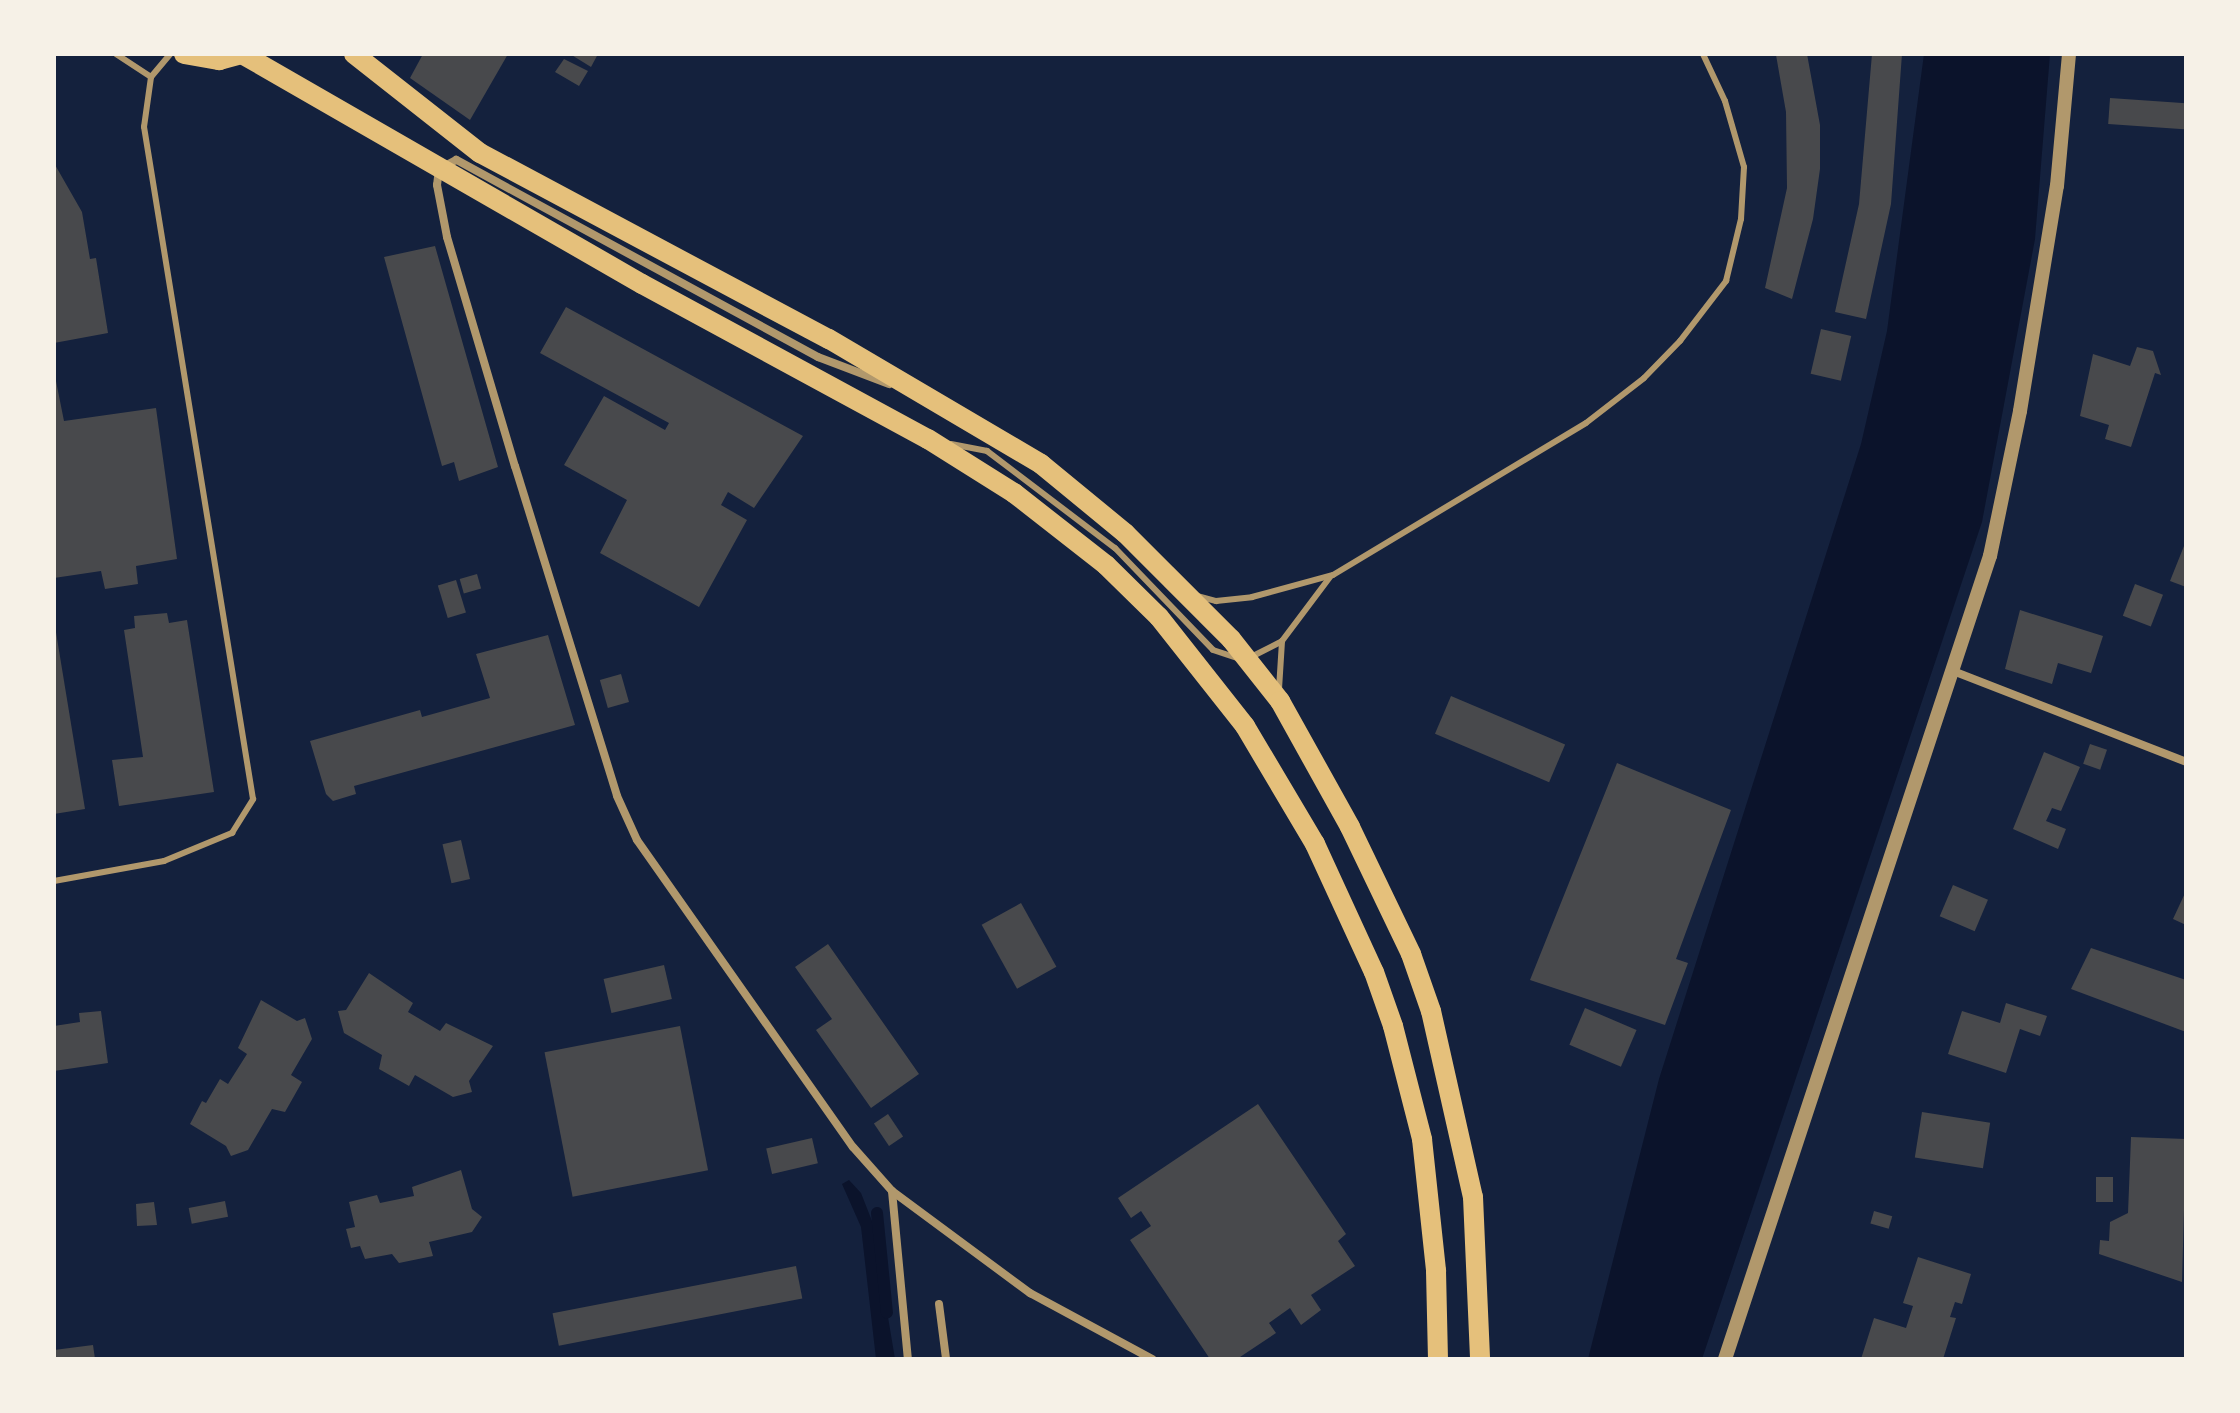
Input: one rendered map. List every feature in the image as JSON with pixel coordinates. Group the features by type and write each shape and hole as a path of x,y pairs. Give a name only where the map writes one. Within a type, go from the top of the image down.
{"main road":[{"path":"184,54 219,60 242,54 311,90 439,169 928,439 1014,493 1106,565 1159,617 1245,726 1315,844 1374,972 1409,1082 1431,1204 1438,1359"},
{"path":"354,54 480,153 951,407 1041,464 1189,593 1247,658 1280,701 1387,901 1431,1011 1473,1197 1480,1359"}],"street":[{"path":"1725,1359 1917,766 1953,671 1990,556 2020,411 2057,186 2069,54"},
{"path":"951,407 818,357 456,160 439,169 447,237 627,818 637,840 853,1147 892,1191 1030,1293 1152,1359"},
{"path":"1953,671 2186,762"},
{"path":"892,1191 908,1359"},
{"path":"939,1304 946,1359"}],"lane":[{"path":"116,54 151,77"},
{"path":"54,881 164,861 232,833 253,799 144,127 151,77 170,54"},
{"path":"1189,593 1216,601 1252,597 1333,575 1586,423 1644,378 1726,281 1741,219 1744,167 1725,101 1703,54"},
{"path":"928,439 987,451 1115,548 1213,650 1247,658 1282,641 1333,575"},
{"path":"1280,701 1282,641"}],"water":[{"path":"1924,54 2050,54 2035,239 1982,522 1702,1359 1588,1359 1659,1079 1861,444 1887,331"},
{"path":"849,1180 861,1193 872,1221 895,1359 876,1359 861,1227 842,1184"}],"building":[{"path":"423,54 508,54 470,120 410,78"},
{"path":"570,54 598,54 591,67"},
{"path":"1807,54 1820,125 1820,169 1813,219 1792,299 1765,288 1787,188 1786,112 1776,55"},
{"path":"1872,54 1902,54 1891,204 1866,319 1835,312 1859,204"},
{"path":"564,59 588,71 579,86 555,72"},
{"path":"2110,98 2186,103 2184,129 2108,124"},
{"path":"54,163 82,212 90,259 96,258 108,333 54,343"},
{"path":"435,246 498,467 459,481 454,462 442,466 384,257"},
{"path":"566,307 803,436 754,508 728,492 721,505 747,520 699,607 600,553 627,500 564,465 604,396 665,430 669,423 540,353"},
{"path":"1821,329 1851,336 1841,381 1811,374"},
{"path":"2137,347 2153,351 2161,375 2155,373 2131,447 2105,439 2109,425 2080,416 2093,354 2130,366"},
{"path":"54,371 64,421 156,408 177,559 136,566 138,584 105,589 101,571 54,578"},
{"path":"2186,541 2186,587 2170,581"},
{"path":"477,574 481,588 464,593 460,579"},
{"path":"456,580 466,613 448,618 438,586"},
{"path":"2135,584 2163,595 2151,626 2123,616"},
{"path":"2020,610 2103,636 2091,673 2058,663 2052,684 2005,669"},
{"path":"167,613 169,623 187,620 214,792 119,806 112,760 143,757 124,630 135,628 134,616"},
{"path":"54,620 85,809 54,814"},
{"path":"548,635 575,725 354,786 356,794 333,801 326,794 310,741 420,710 422,717 490,698 476,654"},
{"path":"621,674 629,702 608,708 600,680"},
{"path":"1451,696 1565,744 1549,782 1435,734"},
{"path":"2090,744 2107,750 2100,770 2083,764"},
{"path":"2044,752 2080,767 2061,811 2052,808 2046,821 2066,829 2058,849 2013,829"},
{"path":"1617,763 1731,810 1676,959 1688,963 1665,1025 1530,980"},
{"path":"461,840 470,879 451,883 442,844"},
{"path":"1953,885 1988,900 1975,931 1940,916"},
{"path":"2186,891 2186,925 2173,919"},
{"path":"1021,903 1056,967 1017,989 982,925"},
{"path":"828,944 919,1074 871,1108 816,1030 832,1019 795,967"},
{"path":"2091,948 2186,980 2186,1032 2071,989"},
{"path":"664,965 672,999 611,1013 604,979"},
{"path":"369,973 413,1003 408,1012 440,1031 446,1023 493,1046 469,1081 472,1092 453,1097 415,1075 409,1086 379,1069 382,1055 344,1033 338,1011 346,1010"},
{"path":"261,1000 297,1021 305,1018 312,1039 291,1075 302,1082 285,1112 272,1109 248,1150 231,1156 226,1146 190,1124 202,1101 206,1103 220,1079 228,1084 247,1054 238,1048"},
{"path":"2006,1003 2047,1016 2040,1036 2020,1029 2006,1073 1948,1054 1962,1011 2000,1023"},
{"path":"1585,1008 1637,1030 1621,1067 1569,1045"},
{"path":"101,1011 108,1063 54,1071 54,1026 80,1022 79,1013"},
{"path":"680,1026 708,1170 573,1197 545,1052"},
{"path":"1258,1104 1346,1234 1338,1241 1355,1266 1311,1295 1321,1310 1301,1325 1290,1308 1269,1323 1276,1333 1237,1359 1210,1359 1130,1240 1151,1226 1141,1211 1131,1218 1118,1198"},
{"path":"1922,1112 1990,1123 1983,1168 1915,1157"},
{"path":"888,1114 903,1136 889,1146 874,1124"},
{"path":"2131,1137 2186,1139 2182,1282 2099,1254 2100,1240 2109,1241 2110,1222 2128,1213"},
{"path":"812,1138 818,1163 772,1174 766,1149"},
{"path":"461,1170 472,1209 482,1217 472,1232 429,1242 433,1256 399,1263 392,1254 365,1259 360,1246 351,1248 346,1229 355,1227 349,1202 377,1195 380,1203 414,1196 412,1187"},
{"path":"2096,1177 2113,1177 2113,1202 2096,1202"},
{"path":"225,1201 228,1217 192,1224 189,1208"},
{"path":"154,1202 157,1225 137,1226 136,1204"},
{"path":"1874,1211 1892,1216 1889,1229 1870,1223"},
{"path":"1918,1257 1971,1274 1962,1304 1955,1302 1950,1317 1956,1318 1943,1359 1861,1359 1874,1318 1906,1328 1913,1306 1903,1303"},
{"path":"796,1266 802,1298 559,1346 553,1313"},
{"path":"93,1345 95,1359 54,1359 54,1350"}],"waterway":[{"path":"877,1213 887,1313"}]}
